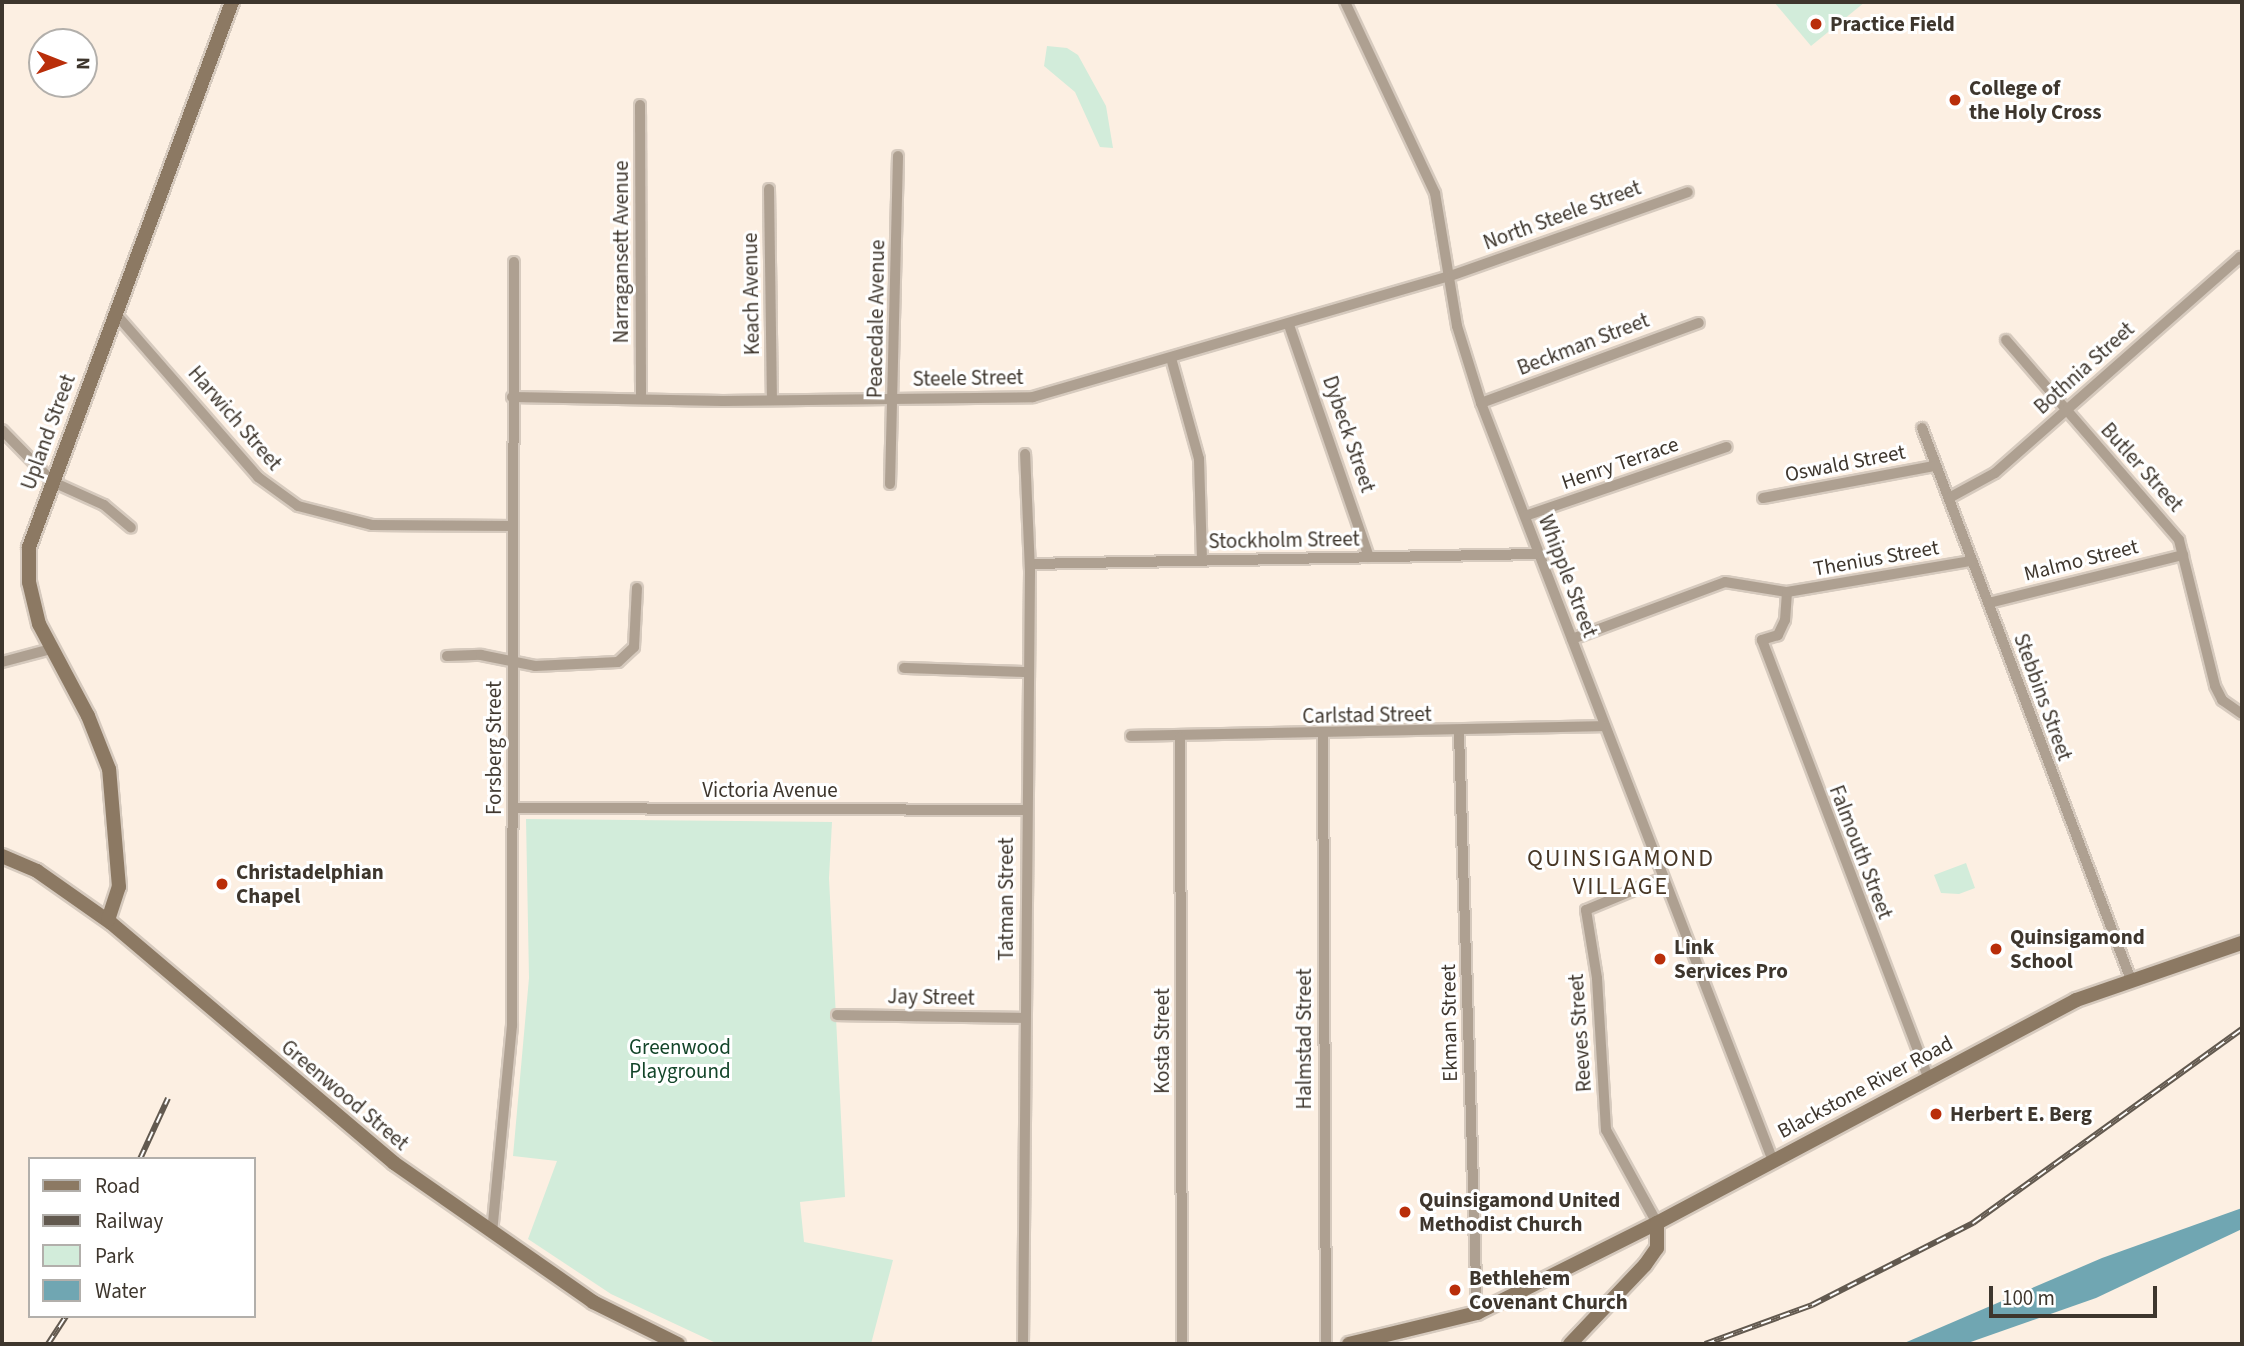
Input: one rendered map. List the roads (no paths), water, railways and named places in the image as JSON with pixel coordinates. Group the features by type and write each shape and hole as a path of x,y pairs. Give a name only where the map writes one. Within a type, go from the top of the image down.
{"main road":[{"name":"Upland Street","path":"108,920 119,887 109,769 88,716 51,649 32,601 29,547 232,2"},
{"name":"Greenwood Street","path":"2,856 37,871 108,920 346,1128 593,1302 678,1344"},
{"name":"Blackstone River Road","path":"1657,1223 1928,1076 2076,1000 2242,943"},
{"path":"1349,1344 1477,1313 1657,1223 1657,1248 1645,1265 1570,1344"}],"street":[{"name":"Whipple Street","path":"1345,2 1435,193 1457,326 1481,403 1773,1161"},
{"name":"Narragansett Avenue","path":"640,105 641,399"},
{"name":"Peacedale Avenue","path":"890,484 889,441 895,399 898,156"},
{"name":"Keach Avenue","path":"769,189 772,399"},
{"name":"North Steele Street","path":"1450,276 1688,192"},
{"name":"Bothnia Street","path":"1949,498 1995,473 2064,409 2241,259"},
{"name":"Forsberg Street","path":"492,1233 512,1026 514,262"},
{"name":"Steele Street","path":"512,397 1033,397 1450,276"},
{"name":"Harwich Street","path":"115,313 258,477 298,506 372,525 513,526"},
{"name":"Beckman Street","path":"1481,403 1699,323"},
{"name":"Dybeck Street","path":"1289,324 1370,557"},
{"name":"Butler Street","path":"2006,340 2168,525 2183,555 2215,686 2222,700 2242,714"},
{"path":"1171,358 1199,459 1202,561"},
{"name":"Stebbins Street","path":"1922,428 1934,466 1949,498 2131,980"},
{"path":"2,430 53,482 103,505 131,528"},
{"name":"Henry Terrace","path":"1525,516 1727,447"},
{"name":"Tatman Street","path":"1023,1344 1026,672 1030,564 1025,454"},
{"name":"Oswald Street","path":"1763,498 1934,466"},
{"name":"Stockholm Street","path":"1030,564 1539,554"},
{"name":"Malmo Street","path":"1989,603 2183,555"},
{"name":"Thenius Street","path":"1572,639 1725,582 1787,592 1971,561"},
{"path":"447,656 481,655 535,666 623,660 634,647 637,588"},
{"name":"Falmouth Street","path":"1787,592 1785,620 1778,635 1762,640 1928,1076"},
{"path":"2,662 51,649"},
{"path":"904,668 1026,672"},
{"name":"Carlstad Street","path":"1130,736 1322,735 1604,726"},
{"name":"Ekman Street","path":"1459,732 1477,1313"},
{"name":"Halmstad Street","path":"1322,735 1326,1344"},
{"name":"Kosta Street","path":"1180,737 1182,1344"},
{"name":"Victoria Avenue","path":"514,808 1026,810"},
{"name":"Reeves Street","path":"1657,1223 1605,1130 1597,978 1587,910 1663,878"},
{"name":"Jay Street","path":"837,1016 1025,1018"}],"water":[{"path":"2242,1208 2242,1229 2096,1298 1965,1344 1902,1344 2102,1258"}],"railway":[{"path":"1705,1344 1812,1305 1973,1223 2242,1029"},
{"path":"141,1157 168,1098"},
{"path":"48,1344 65,1318"}],"place":[{"name":"Practice Field","path":"1816,24"},
{"name":"College of the Holy Cross","path":"1955,100"},
{"name":"Christadelphian Chapel","path":"222,884"},
{"name":"Quinsigamond School","path":"1996,949"},
{"name":"Link Services Pro","path":"1660,959"},
{"name":"Herbert E. Berg","path":"1936,1114"},
{"name":"Quinsigamond United Methodist Church","path":"1405,1212"},
{"name":"Bethlehem Covenant Church","path":"1455,1290"}],"district":[{"name":"QUINSIGAMOND VILLAGE","path":"1621,873"}],"park label":[{"name":"Greenwood Playground","path":"680,1059"}]}
